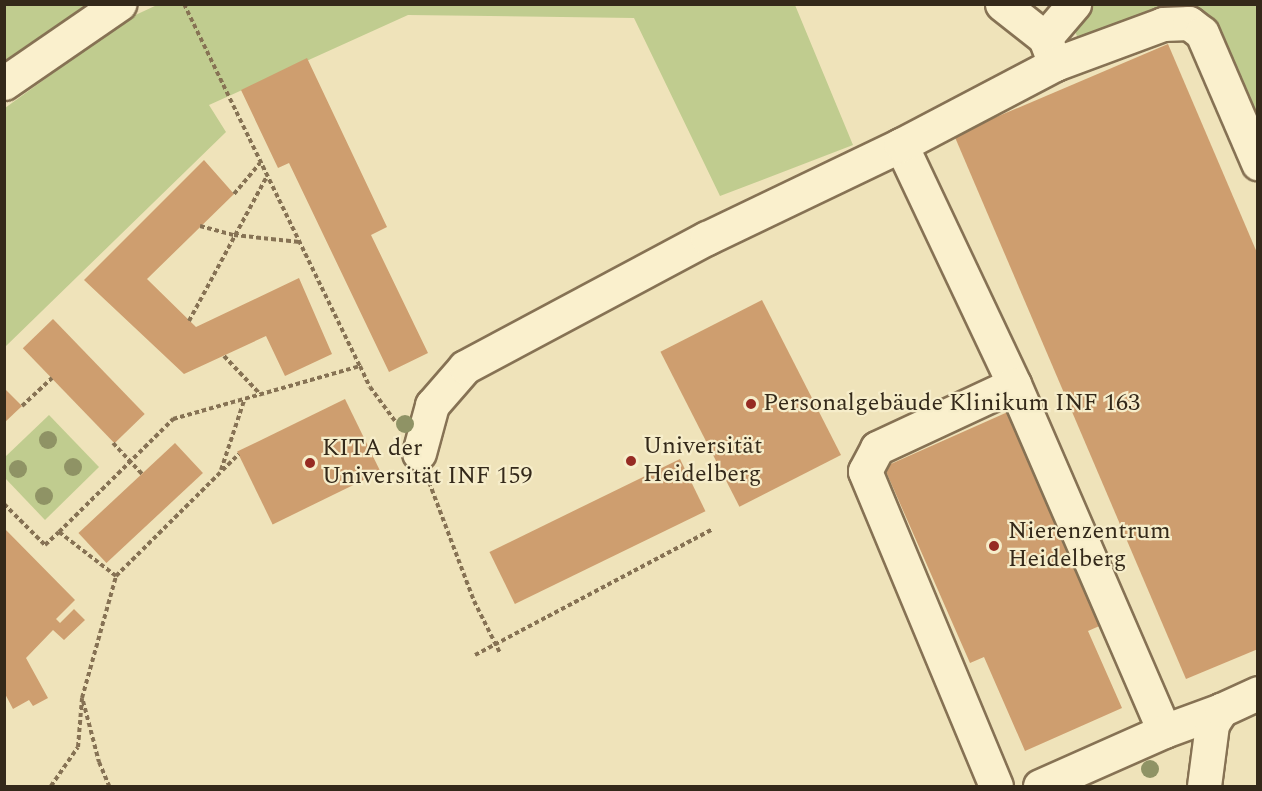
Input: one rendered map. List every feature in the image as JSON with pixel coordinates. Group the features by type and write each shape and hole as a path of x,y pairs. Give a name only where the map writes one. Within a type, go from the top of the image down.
{"street":[{"path":"4,84 119,4"},
{"path":"1050,51 1074,4"},
{"path":"1010,7 1050,51"},
{"path":"418,453 432,405 465,367 707,238 901,145 1050,51 1163,24 1189,23 1202,33 1249,119 1257,163"},
{"path":"901,145 1014,384 1164,731"},
{"path":"996,786 865,471 877,448 1014,384"},
{"path":"1040,786 1257,693"},
{"path":"1204,786 1209,737 1212,724 1221,710"}],"path":[{"path":"184,4 370,387 418,453 474,601 500,653"},
{"path":"234,194 260,163"},
{"path":"189,321 267,176"},
{"path":"200,226 234,235 300,243"},
{"path":"224,356 261,395"},
{"path":"4,504 45,545 173,419 360,366"},
{"path":"22,406 52,378"},
{"path":"220,472 245,400"},
{"path":"113,443 143,475"},
{"path":"51,786 78,747 82,698 116,576 239,454"},
{"path":"475,655 713,529"},
{"path":"59,532 116,576"},
{"path":"82,698 99,762 109,786"}],"green space":[{"path":"5,5 87,5 5,67"},
{"path":"157,5 795,5 853,145 720,196 634,18 408,15 209,105 226,132 5,347 5,108 129,18"},
{"path":"1062,5 1257,5 1257,136 1209,33 1163,24 1077,36"},
{"path":"49,415 99,467 45,520 5,478 4,458"}],"building":[{"path":"1168,44 1258,255 1258,649 1186,679 954,135"},
{"path":"307,58 387,227 371,235 428,353 389,372 289,163 278,168 241,90"},
{"path":"204,160 234,194 147,279 196,327 299,278 332,354 285,376 266,336 184,374 84,280"},
{"name":"Personalgebäude Klinikum INF 163","path":"762,300 841,455 739,507 660,352"},
{"path":"53,319 145,414 114,443 23,348"},
{"path":"4,388 22,406 4,423"},
{"name":"KITA der Universität INF 159","path":"345,399 381,472 273,524 237,452"},
{"name":"Nierenzentrum Heidelberg","path":"1010,411 1104,624 1088,631 1122,708 1025,751 984,657 970,663 884,467"},
{"path":"175,443 203,473 106,563 78,533"},
{"path":"680,459 705,511 515,604 489,552"},
{"path":"4,528 75,600 56,619 60,623 74,609 85,620 64,640 53,630 26,658 48,698 33,706 29,700 13,709 4,692"}],"place":[{"name":"Personalgebäude Klinikum INF 163","path":"751,404"},
{"name":"Universität Heidelberg","path":"631,461"},
{"name":"KITA der Universität INF 159","path":"310,463"},
{"name":"Nierenzentrum Heidelberg","path":"994,546"}]}
